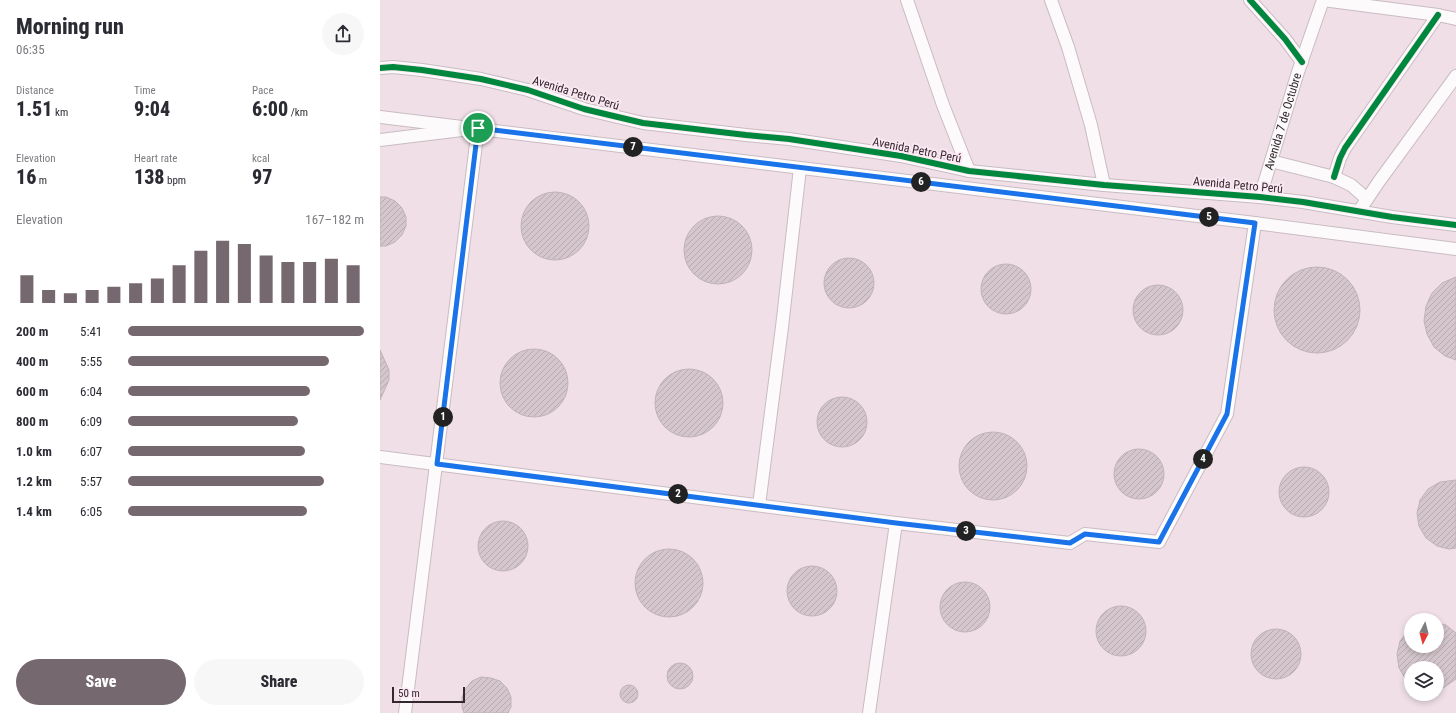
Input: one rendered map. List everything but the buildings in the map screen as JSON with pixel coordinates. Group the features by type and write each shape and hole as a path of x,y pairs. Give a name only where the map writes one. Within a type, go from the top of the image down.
{"street":[{"path":"907,0 943,105 969,171"},
{"path":"1051,0 1068,47 1091,125 1104,185"},
{"path":"1250,0 1285,39 1302,62"},
{"path":"1323,0 1438,15 1456,19"},
{"name":"Avenida 7 de Octubre","path":"1260,197 1323,0"},
{"path":"1334,177 1345,148 1438,15"},
{"name":"Avenida Petro Perú","path":"380,68 394,67 422,70 481,80 528,90 584,109 643,123 738,135 789,139 902,156 969,171 1104,185 1260,197 1456,225"},
{"path":"1359,211 1456,76"},
{"path":"380,117 1255,223 1456,249"},
{"path":"380,140 478,128"},
{"path":"404,713 437,464 478,128"},
{"path":"1271,161 1334,177 1351,185 1367,199"},
{"path":"759,505 782,327 800,168"},
{"path":"380,457 896,523 1070,543 1085,534 1159,542 1227,414 1255,223"},
{"path":"869,713 896,523"}],"cycle path":[{"path":"1250,0 1285,39 1302,62"},
{"path":"1334,177 1345,148 1438,15"},
{"path":"380,68 393,67 422,70 481,79 528,90 584,109 643,123 789,139 901,156 969,171 1104,185 1260,197 1456,225"}],"route":[{"path":"478,128 1255,223 1227,414 1159,542 1085,534 1070,543 896,523 437,464 478,128"}]}
